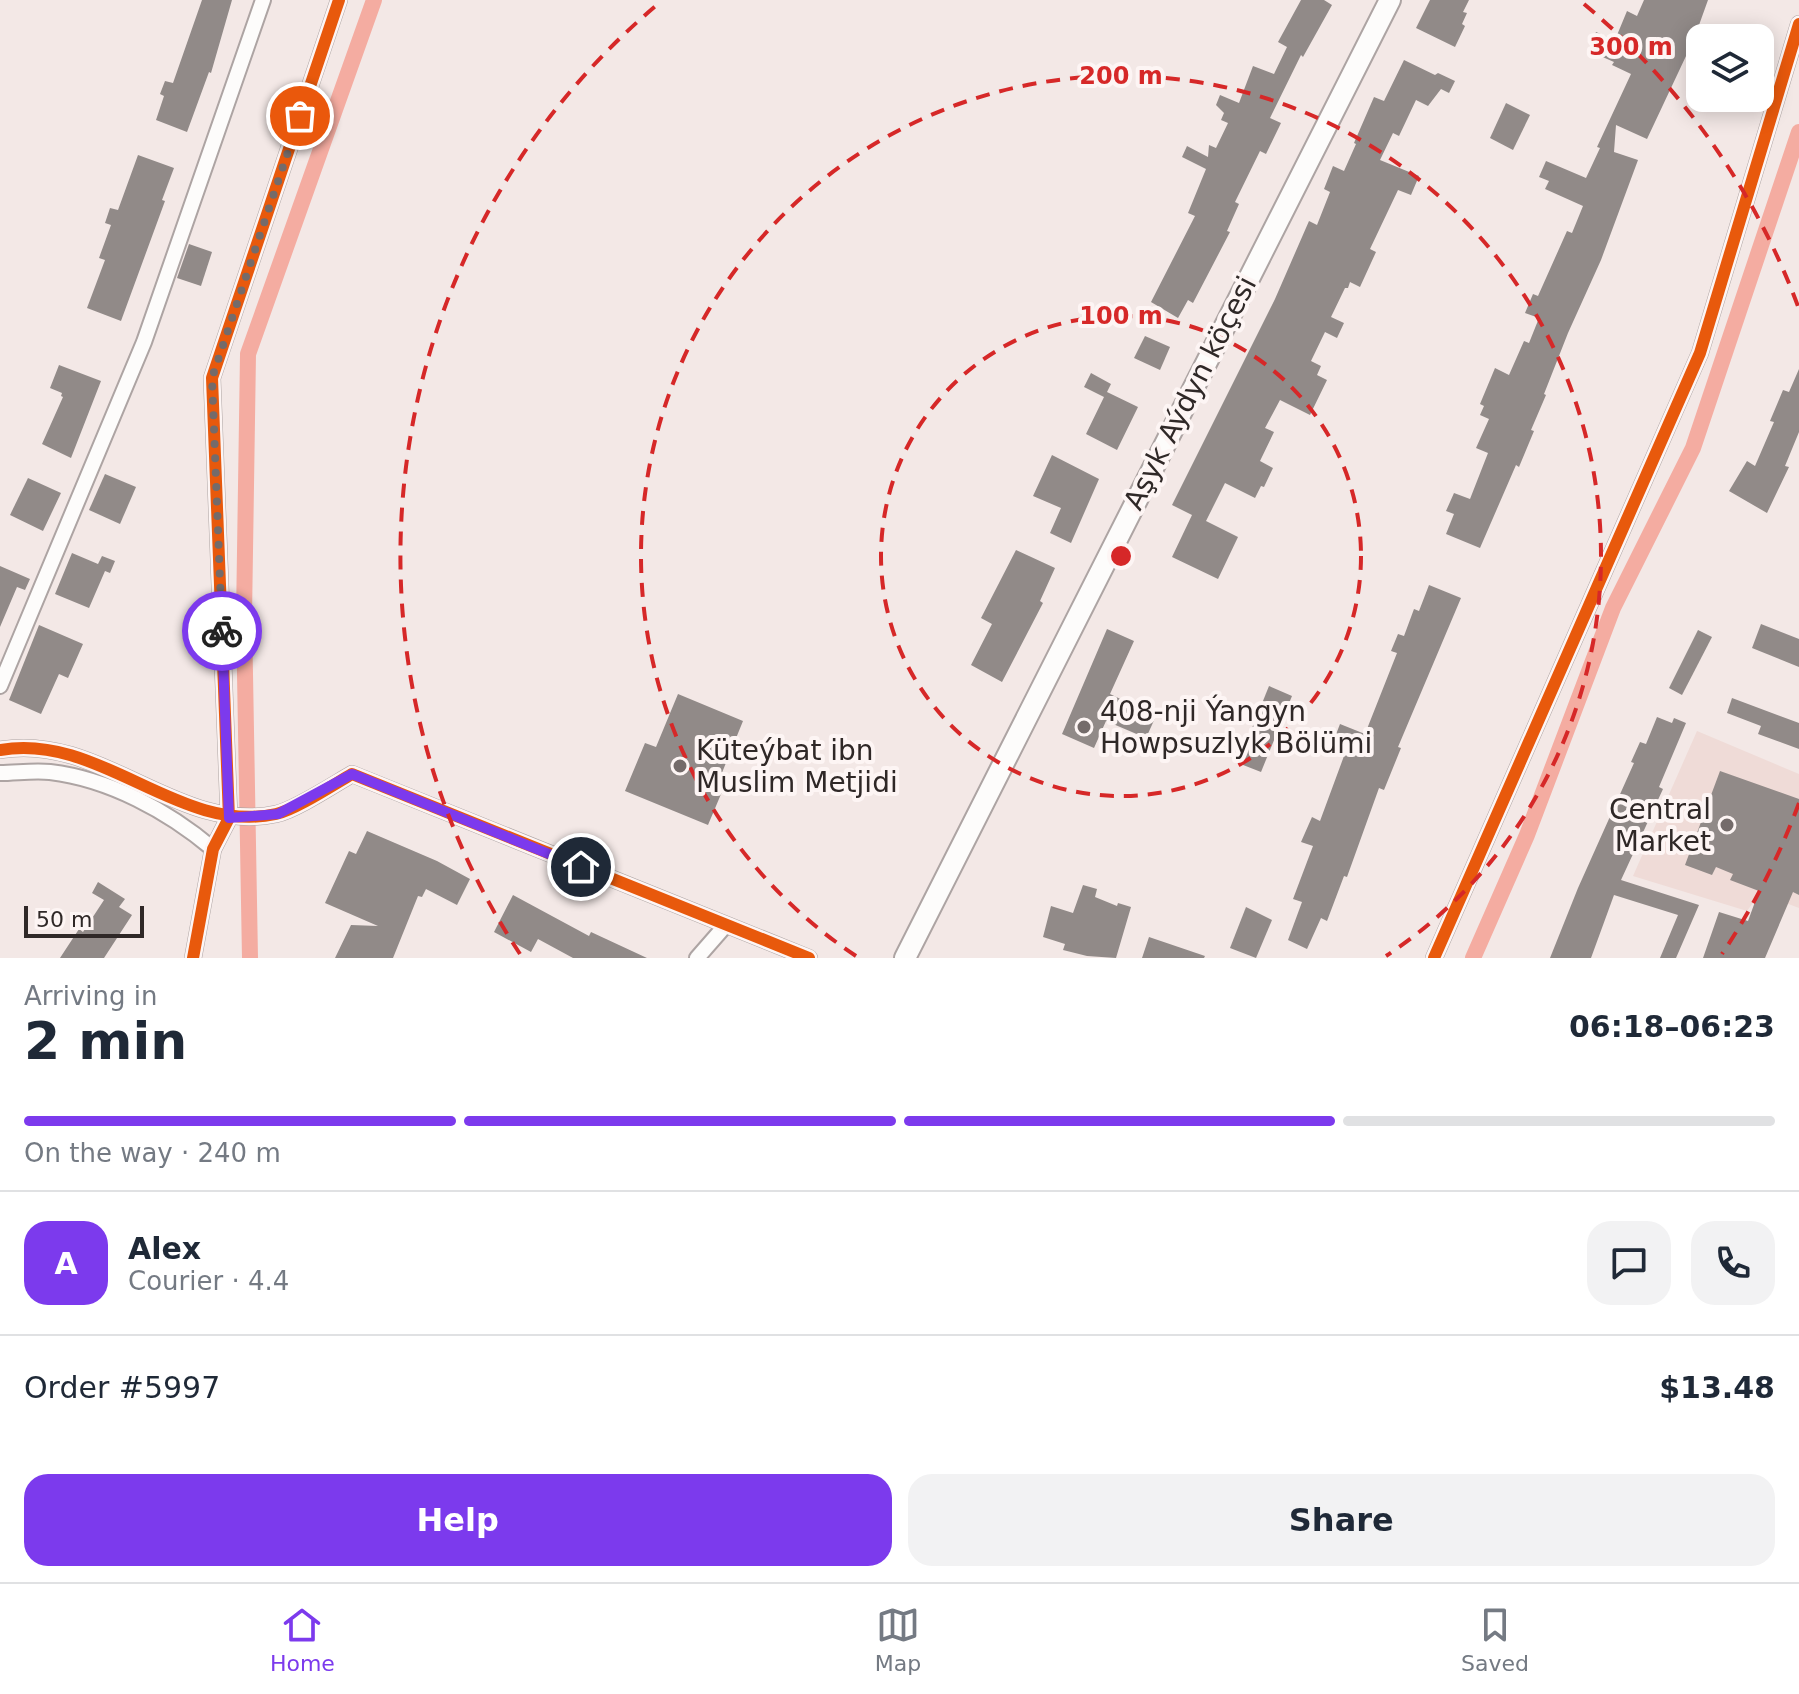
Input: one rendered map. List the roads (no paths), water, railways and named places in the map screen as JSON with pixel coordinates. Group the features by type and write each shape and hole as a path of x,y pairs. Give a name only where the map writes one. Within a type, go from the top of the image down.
{"main road":[{"name":"Aşyk Aýdyn köçesi","path":"905,958 1390,0"}],"street":[{"path":"0,686 144,342 263,0"},
{"path":"193,958 213,849 229,818 212,378 339,0"},
{"path":"1434,958 1700,353 1799,24"},
{"path":"0,750 14,747 66,753 120,773 193,807 229,818 278,814 352,774 809,958"},
{"path":"0,773 47,772 84,778 154,807 213,849"},
{"path":"697,958 725,926"}],"waterway":[{"path":"250,958 244,617 248,354 374,0"},
{"path":"1473,958 1527,835 1613,608 1693,448 1799,132"}],"place":[{"name":"408-nji Ýangyn Howpsuzlyk Bölümi","path":"1084,727"},
{"name":"Küteýbat ibn Muslim Metjidi","path":"680,766"},
{"name":"Central Market","path":"1727,825"}]}
